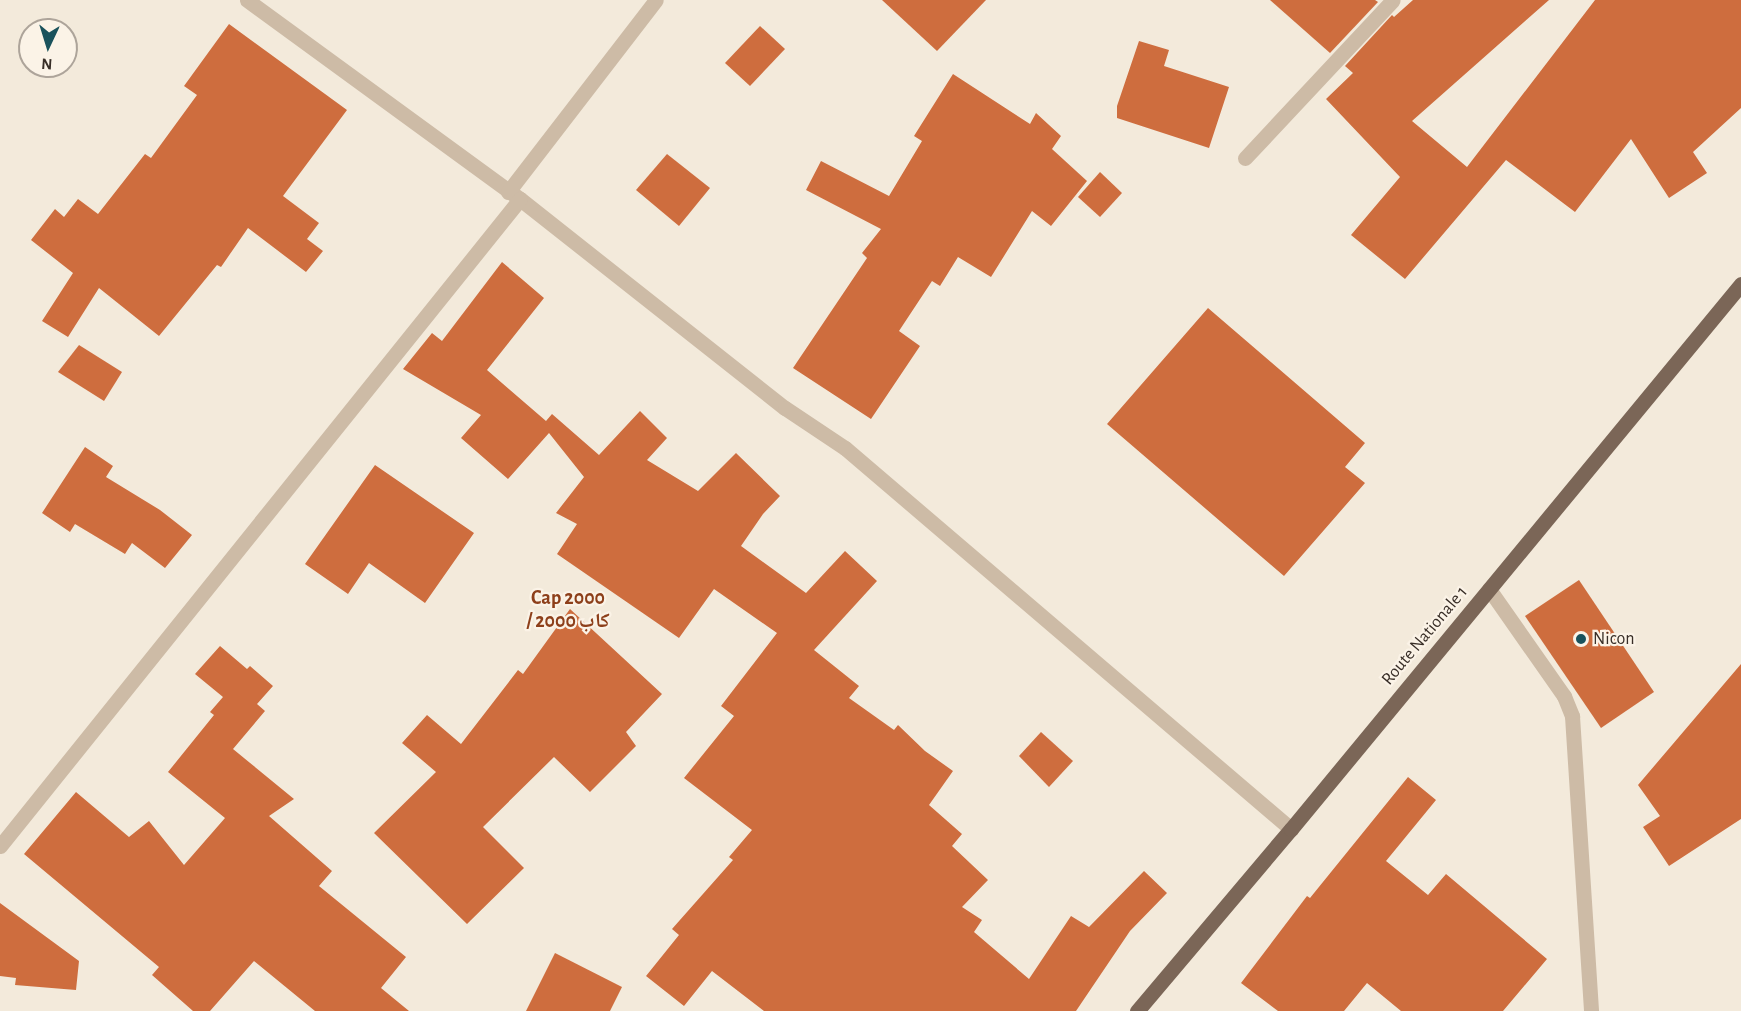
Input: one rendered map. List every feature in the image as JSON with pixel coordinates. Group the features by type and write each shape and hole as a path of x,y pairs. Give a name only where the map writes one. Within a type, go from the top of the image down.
{"main road":[{"name":"Route Nationale 1","path":"1137,1011 1291,829 1741,284"}],"street":[{"path":"247,0 514,196 785,408 845,448 1291,829"},
{"path":"0,846 514,196 656,0"},
{"path":"1245,158 1393,0"},
{"path":"1489,589 1564,696 1572,716 1591,1011"}],"building":[{"path":"882,0 986,0 937,51"},
{"path":"1270,0 1375,0 1378,2 1330,53"},
{"path":"1413,0 1549,0 1412,121 1467,167 1595,0 1741,0 1741,108 1693,152 1707,173 1669,198 1631,139 1575,212 1506,160 1405,279 1351,235 1400,177 1326,99 1353,73 1345,66 1392,15 1394,17"},
{"path":"229,24 347,110 283,196 319,223 307,239 323,251 306,272 248,228 221,267 217,265 159,336 99,288 68,337 42,321 73,273 31,240 55,209 64,217 78,199 98,214 145,154 151,158 197,95 184,86"},
{"path":"760,26 785,49 750,86 725,63"},
{"path":"1139,41 1169,50 1164,66 1229,87 1209,148 1117,118 1117,106"},
{"path":"953,74 1030,124 1036,113 1061,136 1052,149 1087,181 1051,226 1032,211 991,277 958,257 940,286 932,281 899,331 920,346 871,419 793,368 867,258 862,253 881,229 806,190 821,161 889,196 922,141 914,136"},
{"path":"667,154 710,188 679,226 636,190"},
{"path":"1100,172 1122,193 1100,217 1078,197"},
{"path":"502,262 544,298 487,370 546,421 552,414 599,455 640,411 667,438 647,460 698,491 736,453 780,496 763,514 741,546 806,593 845,551 877,581 814,650 859,686 849,698 894,730 898,725 925,751 953,771 929,805 962,834 952,846 988,880 962,907 982,920 974,932 1029,979 1071,916 1089,927 1144,871 1167,893 1130,931 1076,1011 764,1011 712,971 684,1006 646,976 679,935 672,929 733,860 729,857 752,830 684,778 734,716 721,706 777,633 714,589 679,638 557,554 577,524 556,513 584,477 549,433 508,479 461,438 481,415 403,369 432,333 442,341"},
{"path":"1208,308 1365,443 1345,467 1365,483 1284,576 1107,424"},
{"path":"79,345 122,372 104,401 58,372"},
{"path":"85,447 113,466 106,477 160,510 192,535 165,568 132,543 125,554 75,524 70,532 42,513"},
{"path":"375,465 474,533 425,603 369,563 348,594 305,564"},
{"path":"1579,580 1654,692 1601,728 1525,616"},
{"path":"570,609 662,694 626,732 636,746 590,792 554,757 483,827 524,868 467,924 374,833 436,772 402,743 427,715 461,744 518,670 523,674"},
{"path":"220,646 247,669 250,666 273,686 257,704 265,711 233,749 294,799 269,816 332,871 319,886 406,957 381,988 409,1011 315,1011 254,961 210,1011 193,1011 152,975 159,967 24,854 76,792 129,837 149,821 184,865 225,818 168,772 214,715 210,712 223,697 195,674"},
{"path":"1741,664 1741,819 1669,866 1643,827 1660,816 1638,785"},
{"path":"1041,732 1073,761 1049,787 1019,756"},
{"path":"1408,777 1436,800 1386,861 1428,895 1446,874 1547,959 1503,1011 1401,1011 1367,983 1344,1011 1278,1011 1241,983 1307,896 1310,898"},
{"path":"0,903 79,961 76,990 15,985 16,978 0,976"},
{"path":"555,953 622,987 610,1011 526,1011"}],"place":[{"name":"Nicon","path":"1581,639"}],"district":[{"name":"Cap 2000 / كاب 2000","path":"568,610"}]}
